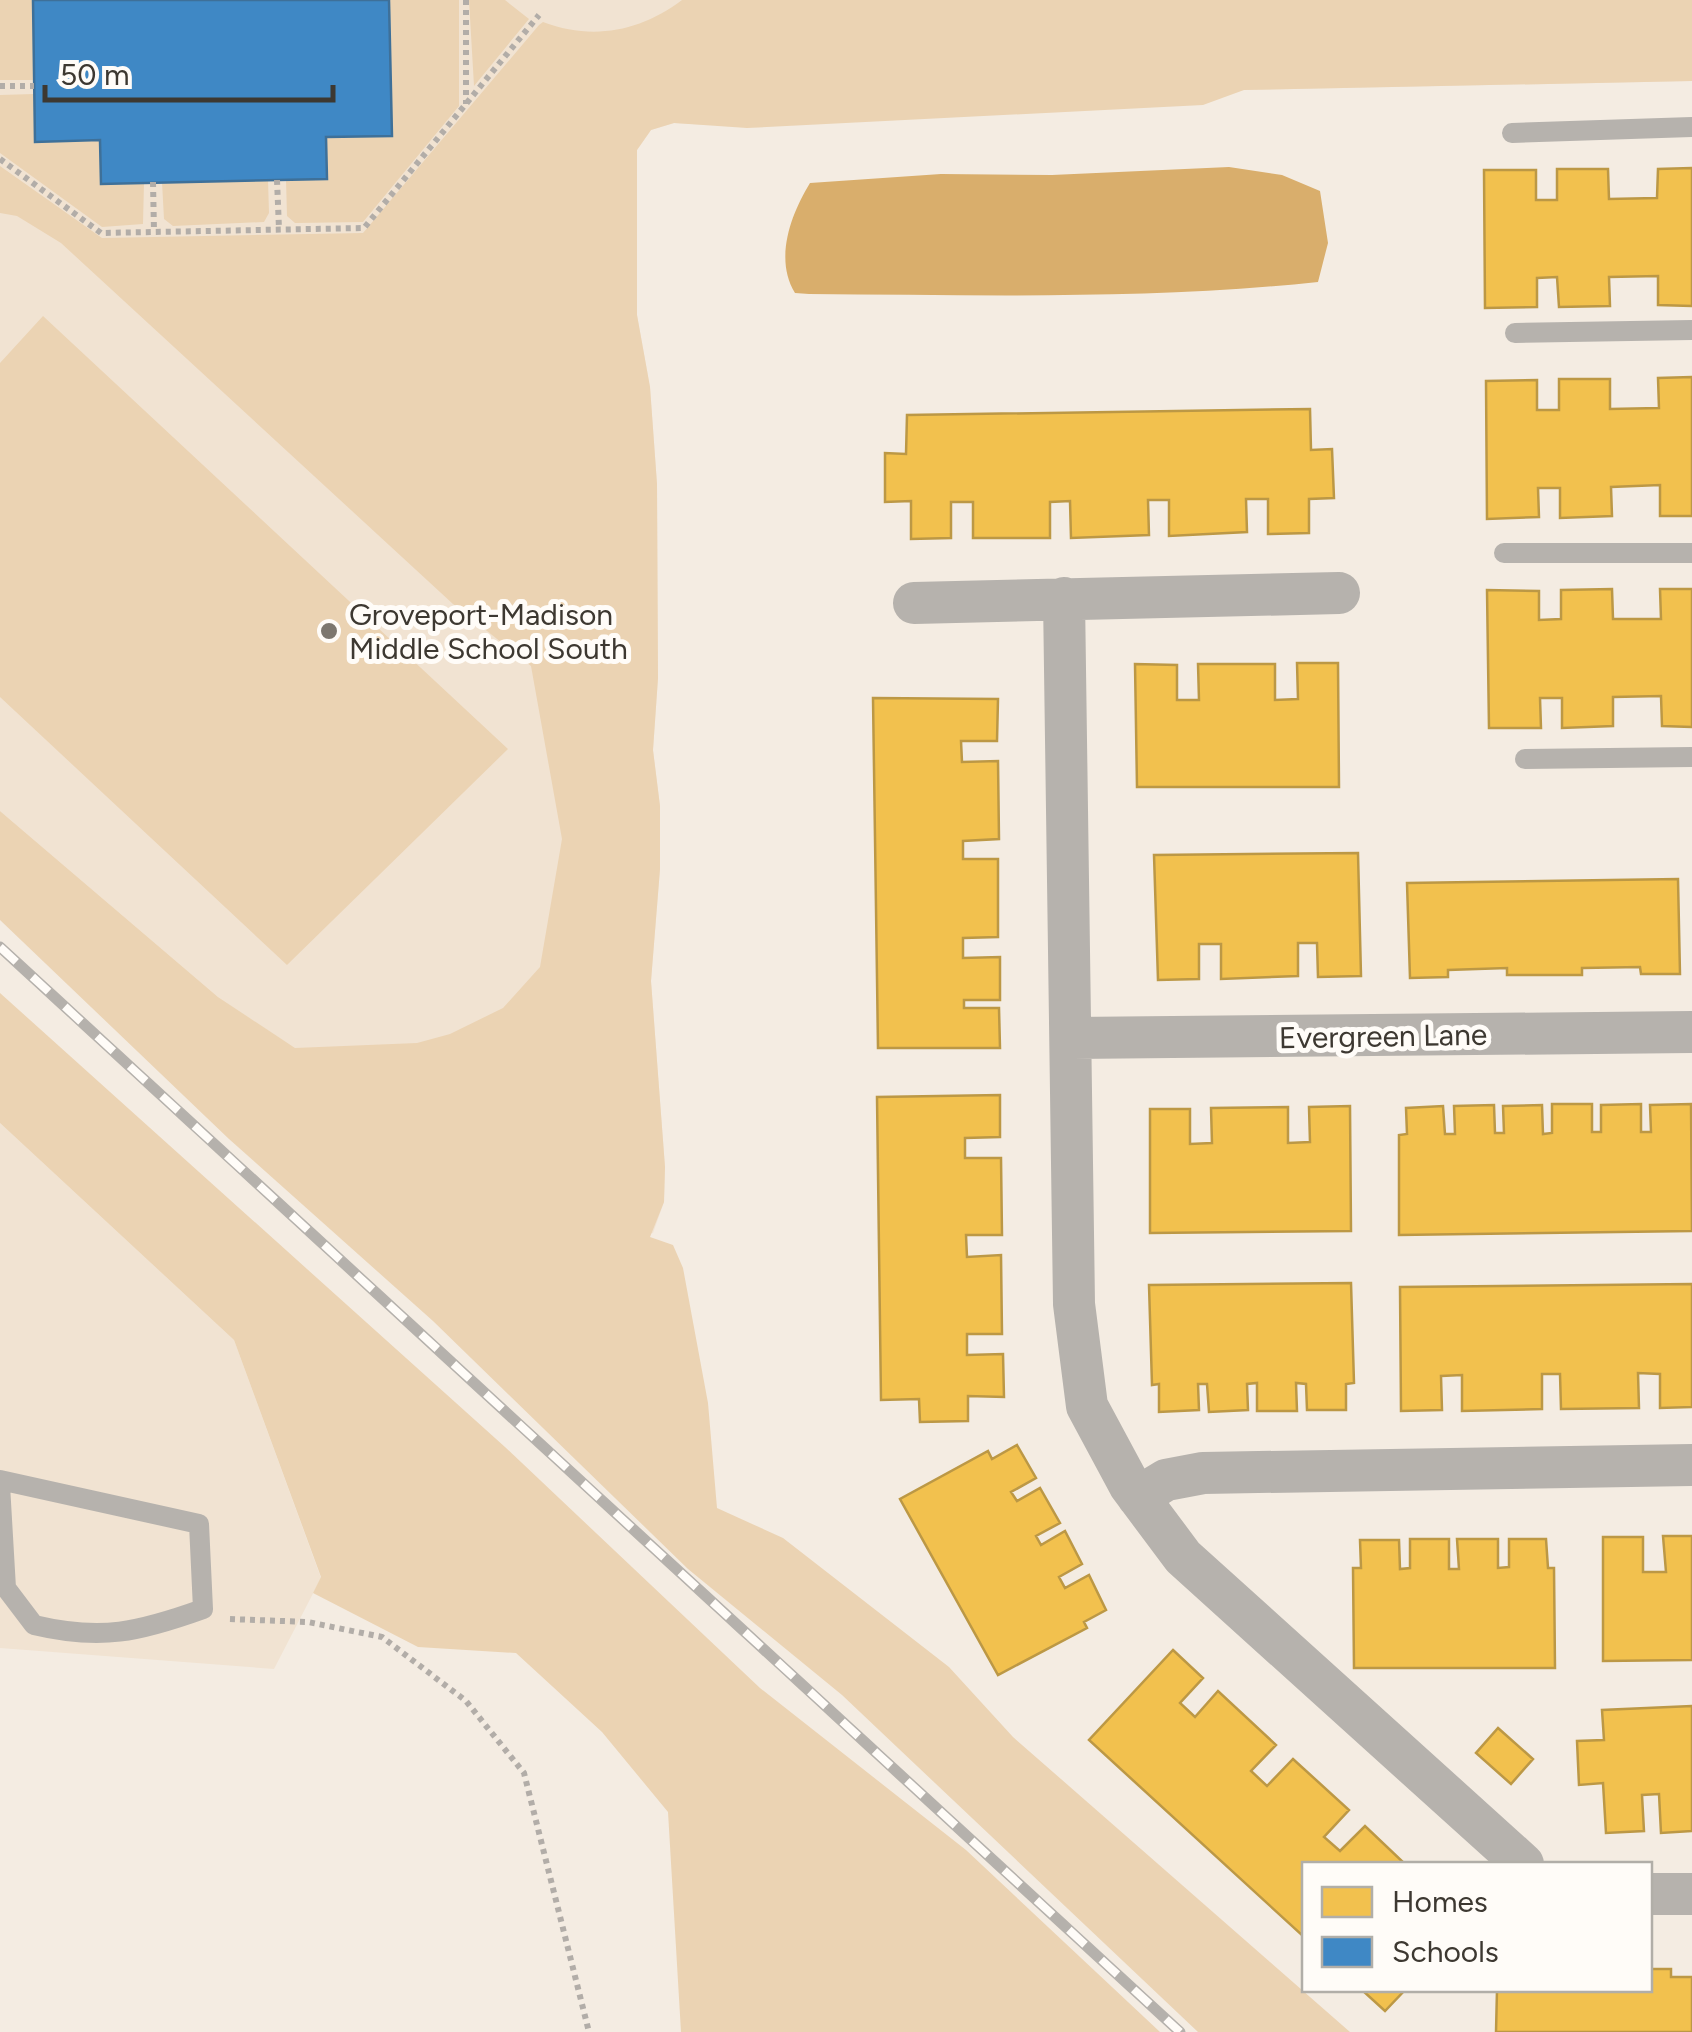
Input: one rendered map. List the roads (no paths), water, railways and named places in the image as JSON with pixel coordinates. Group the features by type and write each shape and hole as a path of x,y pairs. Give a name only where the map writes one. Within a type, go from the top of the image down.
{"street":[{"path":"914,603 1339,592"},
{"path":"1064,598 1074,1038 1074,1304 1087,1406 1138,1496 1183,1557 1521,1862"},
{"name":"Evergreen Lane","path":"1074,1038 1692,1032"},
{"path":"1138,1496 1166,1480 1203,1473 1692,1465"},
{"path":"1652,1894 1692,1894"}],"lane":[{"path":"1512,133 1692,127"},
{"path":"1515,333 1692,330"},
{"path":"1504,553 1692,553"},
{"path":"1525,759 1692,757"},
{"path":"0,1482 198,1524 202,1608 150,1628 80,1636 34,1625 6,1588 0,1482"}],"railway":[{"path":"0,947 1180,2032"}],"place":[{"name":"Groveport-Madison Middle School South","path":"329,631"}]}
